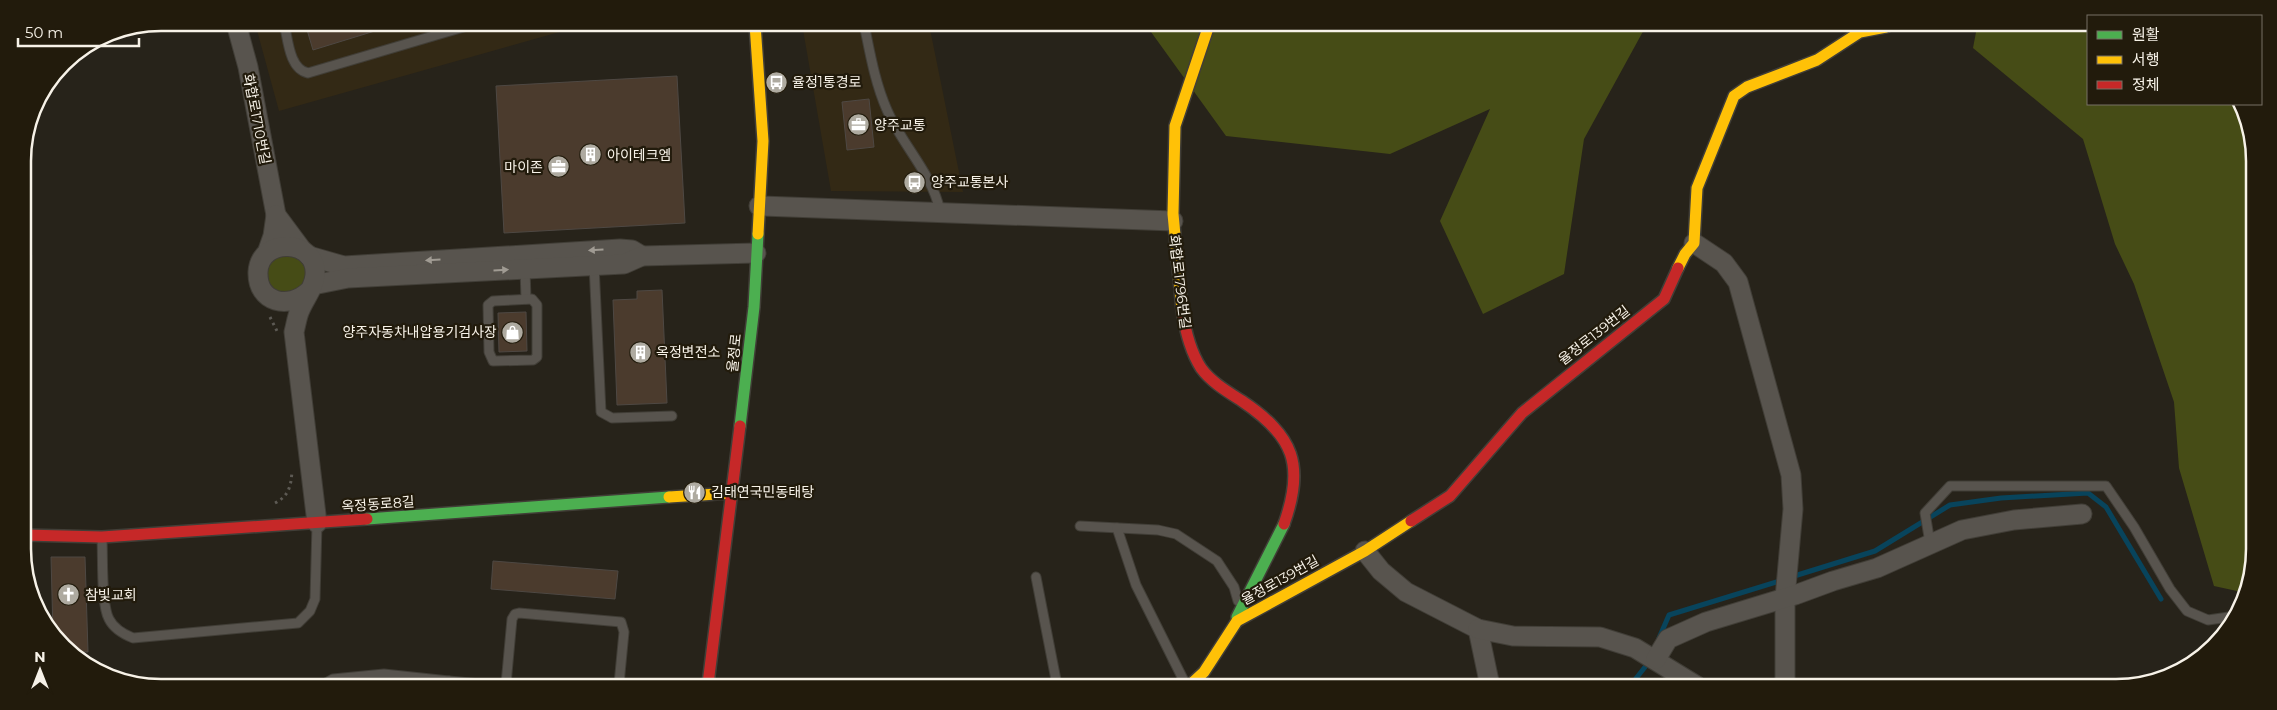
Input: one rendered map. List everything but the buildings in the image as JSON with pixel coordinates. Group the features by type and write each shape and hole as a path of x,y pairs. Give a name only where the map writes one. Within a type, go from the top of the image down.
{"street":[{"name":"화합로1710번길","path":"238,31 248,67 276,215"},
{"name":"율정로","path":"709,679 733,493 754,307 763,140 755,31"},
{"name":"화합로1796번길","path":"1207,31 1176,124 1173,221 1186,334 1200,367 1213,380 1259,411 1272,425 1291,454 1296,473 1290,509 1236,620"},
{"path":"1785,678 1785,596 1792,509 1791,475 1738,282 1724,263 1694,243 1696,188 1734,96 1747,87 1817,60 1860,32 1865,31"},
{"name":"화합로1796번길","path":"759,206 940,211 1173,221"},
{"path":"276,215 268,253 258,269 258,279 270,305 287,334 316,523"},
{"path":"276,215 306,253 315,274 311,288 287,334"},
{"name":"율정로139번길","path":"1197,678 1204,672 1236,620 1365,551 1450,496 1522,413 1664,299 1685,254 1694,243"},
{"path":"268,253 285,245 344,266 620,249 632,250 642,256"},
{"path":"270,305 294,302 311,288 348,278 624,264 642,256 756,253"},
{"name":"옥정동로8길","path":"31,535 102,537 733,493"},
{"path":"1656,659 1668,640 1706,622 1877,568 1962,530 2005,522 2082,514"},
{"path":"1365,551 1381,571 1406,592 1478,629 1512,636 1600,637 1635,648 1685,678"},
{"path":"1478,629 1488,678"}],"lane":[{"path":"286,31 294,63 298,70 308,73 450,31"},
{"path":"866,31 878,88 887,111 936,191 940,211"},
{"path":"594,265 601,412 612,418 672,416"},
{"path":"525,269 526,299"},
{"path":"526,299 532,299 537,303 538,357 532,360 493,361 489,352 488,304 493,301 526,299"},
{"path":"1930,543 1925,512 1950,486 2106,486 2134,527 2170,589 2186,611 2208,620 2226,617"},
{"path":"102,537 105,602 108,618 120,632 133,638 298,623 310,611 315,599 316,523"},
{"name":"율정로139번길","path":"1080,526 1170,531 1217,561 1234,587 1239,605 1236,620"},
{"path":"1117,528 1136,585 1183,678"},
{"path":"1036,577 1056,679"},
{"path":"506,679 512,619 515,614 520,613 621,622 624,632 620,679"},
{"path":"338,679 384,674 424,679"}],"path":[{"path":"270,305 287,334"},
{"path":"270,505 286,494 291,486 292,470"}],"shaded area":[{"path":"257,31 563,31 279,111"},
{"name":"양주교통","path":"803,31 930,31 963,192 831,191"}],"green space":[{"path":"1150,31 1643,31 1584,139 1564,274 1483,314 1440,221 1490,109 1390,154 1226,136"},
{"path":"1976,31 2087,31 2087,105 2233,105 2243,135 2246,161 2246,549 2245,566 2239,591 2214,586 2179,468 2174,402 2134,284 2115,244 2083,139 1973,48"},
{"path":"291,254 298,257 304,263 307,274 306,282 298,291 291,294 283,294 276,291 268,282 267,270 270,263 279,255"}],"waterway":[{"path":"1791,577 1875,551 1950,505 2001,498 2088,493 2106,507 2161,599"},
{"path":"1659,638 1669,615 1783,580"},
{"path":"1636,678 1649,662"}],"traffic: fast":[{"path":"740,426 754,307 758,234"},
{"path":"367,519 669,497"},
{"path":"1237,617 1284,524"}],"traffic: slow":[{"path":"755,31 763,141 758,234"},
{"path":"1182,310 1173,214 1175,126 1207,31"},
{"path":"1678,268 1685,254 1694,243 1697,188 1734,96 1747,87 1817,60 1860,32 1865,31"},
{"path":"669,497 733,493"},
{"path":"1197,678 1204,672 1237,621 1365,551 1411,521"}],"traffic: jam":[{"path":"1411,521 1450,496 1522,413 1664,299 1678,268"},
{"path":"1182,310 1188,340 1201,368 1215,382 1260,414 1284,440 1294,468 1294,485 1284,524"},
{"path":"709,679 740,426"},
{"path":"31,535 102,537 367,519"}],"place":[{"name":"율정1통경로","path":"776,82"},
{"name":"양주교통","path":"858,125"},
{"name":"아이테크엠","path":"591,155"},
{"name":"마이존","path":"559,167"},
{"name":"양주교통본사","path":"915,182"},
{"name":"양주자동차내압용기검사장","path":"513,332"},
{"name":"옥정변전소","path":"640,352"},
{"name":"김태연국민동태탕","path":"695,492"},
{"name":"참빛교회","path":"69,595"}]}
